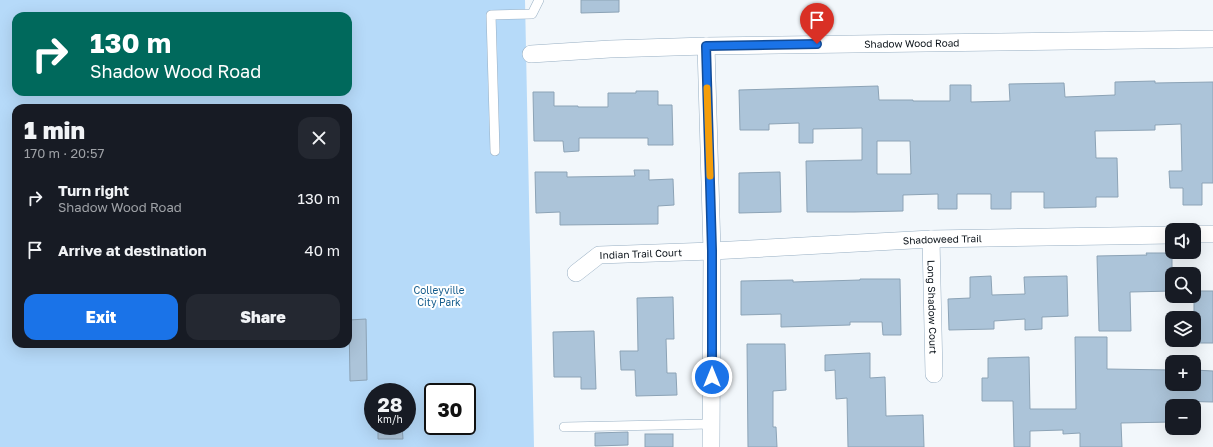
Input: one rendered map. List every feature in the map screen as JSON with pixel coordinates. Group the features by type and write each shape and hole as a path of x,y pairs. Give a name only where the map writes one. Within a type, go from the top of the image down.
{"street":[{"name":"Shadow Wood Road","path":"532,54 610,49 706,46 1213,39"},
{"path":"706,46 712,251 711,447"},
{"path":"1201,234 1213,234"},
{"name":"Shadoweed Trail","path":"712,251 931,239 1165,235"},
{"name":"Long Shadow Court","path":"931,239 934,374"},
{"name":"Indian Trail Court","path":"576,273 599,255 712,251"}],"lane":[{"path":"495,152 491,15 532,14 539,0"},
{"path":"564,427 711,424"}],"green space":[{"name":"Colleyville City Park","path":"0,0 525,0 534,447 0,447"}],"building":[{"path":"581,0 619,0 619,12 581,13"},
{"path":"1115,82 1213,82 1213,183 1202,183 1202,205 1183,205 1183,188 1170,188 1169,171 1182,171 1181,124 1155,125 1155,130 1095,131 1096,158 1117,158 1118,197 1096,197 1096,207 1044,208 1044,192 1011,192 1011,209 991,209 991,194 957,194 957,209 938,209 938,194 903,195 903,211 854,212 807,212 806,161 862,160 862,128 813,129 813,143 799,143 799,123 769,124 769,130 740,130 739,90 878,86 879,100 950,101 950,85 971,85 971,102 1010,101 1009,84 1064,83 1065,97 1115,95","holes":["877,141 910,141 911,174 877,174"]},
{"path":"636,91 658,91 658,105 672,105 673,145 648,145 648,138 579,138 579,151 564,152 563,141 534,141 533,92 554,92 554,106 608,107 608,93 636,93"},
{"path":"634,170 649,170 649,180 673,179 674,205 658,206 658,224 560,225 560,212 536,213 535,172 567,172 567,177 635,176"},
{"path":"780,172 781,212 739,213 739,173"},
{"path":"1146,253 1165,253 1165,259 1172,259 1172,267 1165,267 1165,291 1130,292 1131,331 1099,331 1097,256 1147,255"},
{"path":"991,276 992,295 1025,294 1024,277 1067,276 1068,316 1042,317 1042,329 1025,330 1025,319 994,321 994,329 949,330 948,299 970,298 970,277"},
{"path":"900,279 901,335 883,335 882,322 850,322 850,325 781,327 781,314 741,315 741,281 793,280 793,282"},
{"path":"1201,291 1213,291 1213,343 1201,343 1201,311 1194,311 1194,303 1201,303"},
{"path":"673,297 674,339 666,339 667,373 676,373 677,395 636,396 635,370 621,370 620,351 638,351 637,298"},
{"path":"366,319 367,380 350,381 349,348 352,348 352,320"},
{"path":"594,331 596,389 581,389 581,377 554,377 553,332"},
{"path":"1075,337 1107,337 1107,369 1165,370 1165,391 1201,391 1201,370 1213,371 1213,402 1201,402 1201,399 1165,399 1165,422 1121,423 1122,447 1080,447 1080,433 1063,434 1063,430 1030,431 1030,447 1014,447 1013,401 982,401 982,378 988,378 988,358 1029,357 1030,409 1076,409"},
{"path":"747,344 785,344 786,390 773,391 773,427 776,427 777,447 748,447"},
{"path":"870,353 870,378 885,377 886,416 923,415 924,447 848,447 847,398 836,399 835,370 825,371 825,355"},
{"path":"628,432 628,445 595,446 595,433"},
{"path":"645,434 673,434 673,447 645,447"},
{"path":"378,435 403,435 403,439 378,439"}],"slow traffic":[{"path":"707,88 710,176"}],"route":[{"path":"712,377 712,251 706,46 817,44"}]}
